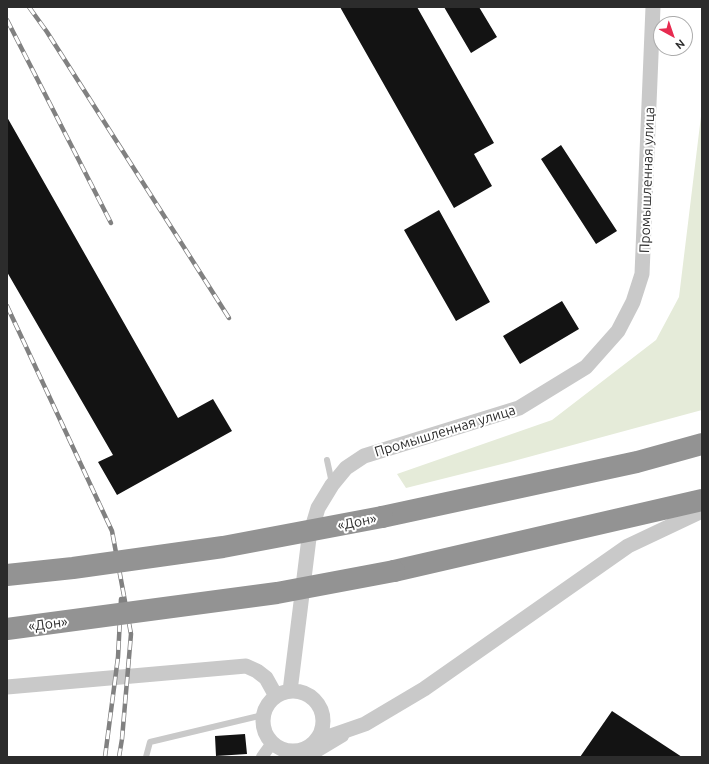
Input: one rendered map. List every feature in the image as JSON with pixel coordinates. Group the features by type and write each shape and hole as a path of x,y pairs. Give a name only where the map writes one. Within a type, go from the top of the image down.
{"highway":[{"name":"«Дон»","path":"7,575 73,568 223,547 382,517 637,462 702,444"},
{"name":"«Дон»","path":"7,629 277,593 394,572 702,500"}],"street":[{"name":"Промышленная улица","path":"290,691 309,538 318,508 332,485 346,468 364,456 519,408 586,366 618,331 633,302 642,274 653,7"},
{"path":"308,757 424,689 628,546 702,511"},
{"path":"7,687 246,666 257,671 266,678 276,696"},
{"path":"316,741 323,726 321,709 317,703 305,693 290,691 276,696 270,701 263,714 264,730 272,743 286,751 302,750 316,741 365,724"},
{"path":"262,757 272,743"}],"lane":[{"path":"327,460 332,485"},
{"path":"146,757 150,742 263,714"}],"green space":[{"path":"702,108 702,410 510,462 406,488 397,474 552,420 656,340 679,297"}],"building":[{"path":"340,7 417,7 494,143 474,154 492,186 454,208"},
{"path":"444,7 479,7 497,37 471,53"},
{"path":"7,117 178,418 213,399 232,431 117,495 98,462 113,455 7,272"},
{"path":"561,145 617,231 596,244 541,159"},
{"path":"439,210 490,302 456,321 404,230"},
{"path":"562,301 579,329 520,364 503,336"},
{"path":"612,711 682,757 580,757"},
{"path":"245,734 247,754 216,756 215,736"}],"railway":[{"path":"29,7 47,32 229,318"},
{"path":"7,20 111,223"},
{"path":"7,306 112,531 131,634 122,739 119,757"},
{"path":"105,757 118,657 121,599"}]}
